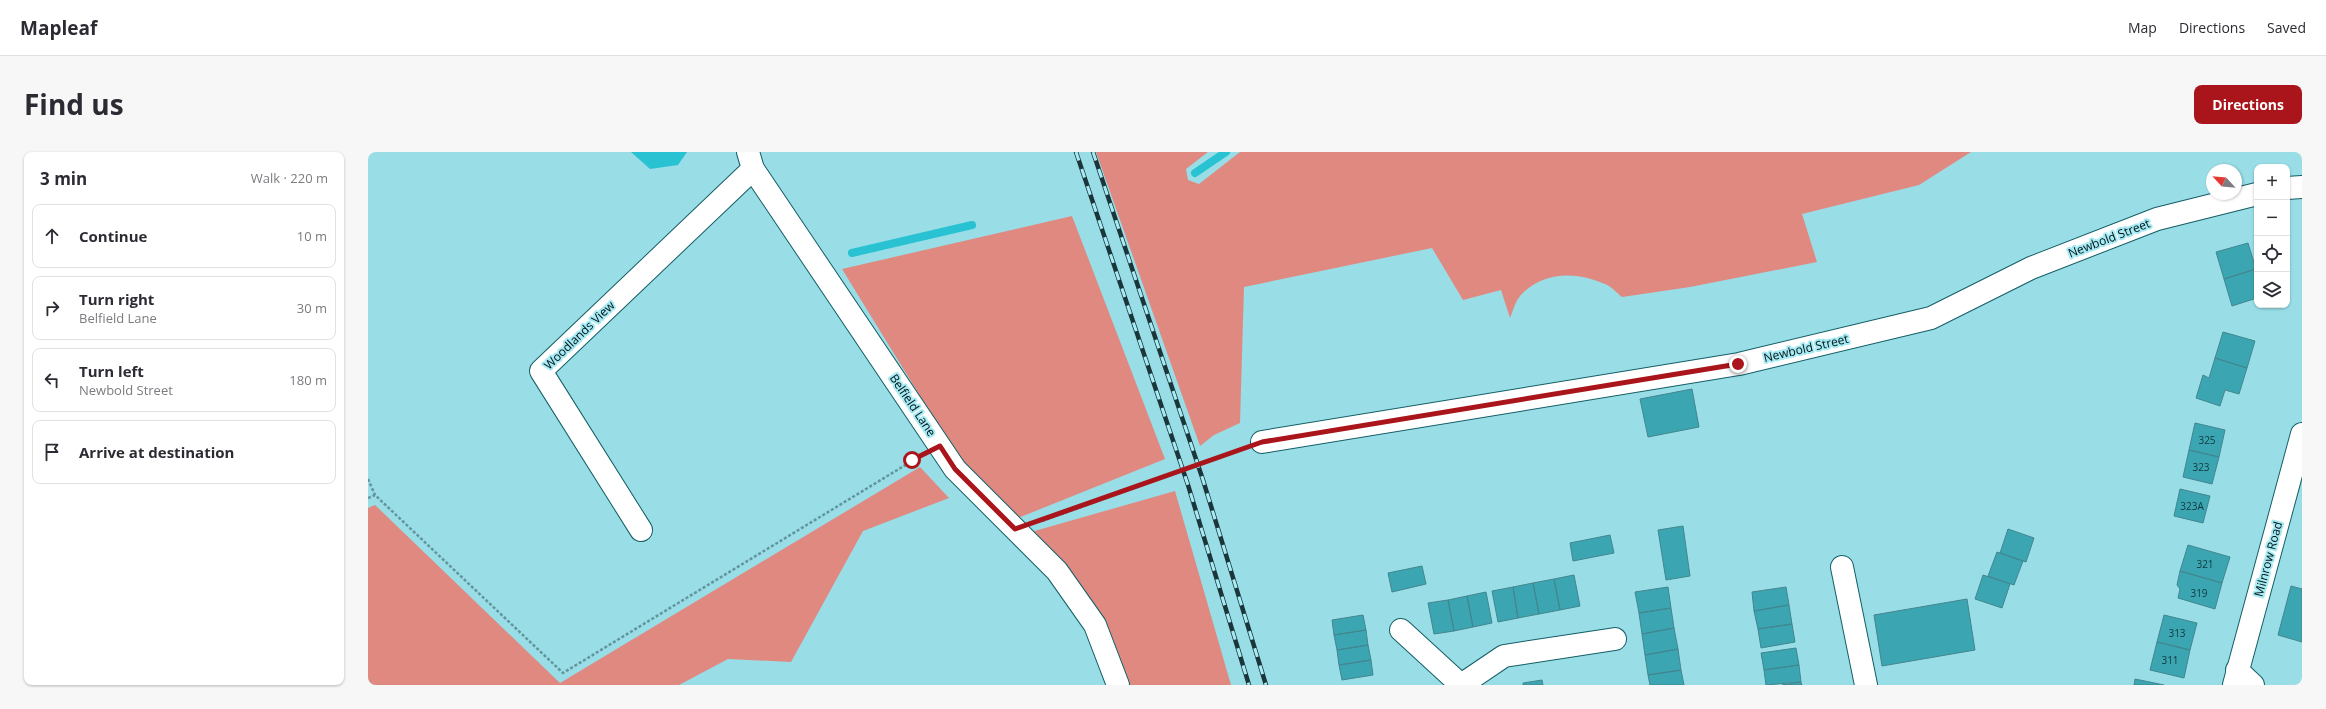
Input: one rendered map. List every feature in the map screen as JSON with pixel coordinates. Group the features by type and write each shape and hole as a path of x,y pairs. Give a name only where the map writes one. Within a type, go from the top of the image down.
{"street":[{"name":"Belfield Lane","path":"750,160 955,469 1057,571 1095,625 1118,685"},
{"name":"Woodlands View","path":"641,530 541,371 750,160"},
{"path":"2290,188 2302,187"},
{"name":"Newbold Street","path":"1262,442 1738,364 1931,318 2031,268 2149,222 2254,195"},
{"name":"Milnrow Road","path":"2236,677 2302,434"},
{"path":"1842,567 1866,685"},
{"path":"1401,630 1461,685 1504,656 1615,639"},
{"path":"2236,677 2252,685"}],"path":[{"path":"1015,529 1262,442"},
{"path":"368,479 375,495 563,673 912,460 940,446"},
{"path":"368,498 375,495"}],"shaded area":[{"path":"1096,152 1208,152 1186,169 1188,180 1199,184 1240,152 1971,152 1919,185 1802,214 1817,262 1690,287 1622,297 1609,286 1594,280 1571,275 1560,276 1538,282 1529,288 1518,298 1510,318 1501,290 1463,300 1432,248 1244,287 1240,423 1214,435 1200,446"},
{"path":"1072,216 1165,459 1018,518 960,461 842,269"},
{"path":"920,467 949,498 863,531 791,662 728,659 679,685 368,685 368,508 375,505 560,683"},
{"path":"1175,491 1231,685 1129,685 1122,668 1031,532"}],"water":[{"path":"631,152 687,152 678,165 650,169"}],"building":[{"path":"2248,243 2254,262 2254,270 2224,279 2216,252"},
{"path":"2254,270 2254,299 2232,306 2224,279"},
{"path":"2223,332 2255,341 2247,368 2215,358"},
{"path":"2215,358 2247,368 2239,394 2225,390 2220,406 2196,398 2203,375 2209,378"},
{"path":"1692,389 1699,427 1648,437 1640,399"},
{"path":"2195,423 2225,430 2219,457 2189,450"},
{"path":"2189,450 2219,457 2212,484 2183,477"},
{"path":"2180,489 2210,496 2203,523 2174,516"},
{"path":"1683,526 1690,576 1666,580 1658,530"},
{"path":"2008,529 2034,538 2026,562 2000,553"},
{"path":"1610,535 1614,553 1573,561 1570,543"},
{"path":"2188,545 2230,557 2222,583 2180,571"},
{"path":"1997,552 2023,561 2014,585 1988,576"},
{"path":"1422,566 1426,584 1392,592 1388,573"},
{"path":"2180,571 2222,583 2215,609 2178,598 2180,589 2177,585"},
{"path":"1574,575 1580,606 1560,610 1554,579"},
{"path":"1983,575 2010,584 2002,608 1975,599"},
{"path":"1554,579 1560,610 1539,614 1533,583"},
{"path":"1533,583 1539,614 1518,618 1513,587"},
{"path":"2291,586 2302,589 2302,642 2278,635"},
{"path":"1513,587 1518,618 1498,622 1492,591"},
{"path":"1668,587 1671,608 1639,613 1635,592"},
{"path":"1786,587 1789,605 1754,611 1752,592"},
{"path":"1486,592 1492,623 1473,627 1467,596"},
{"path":"1467,596 1473,627 1454,631 1448,600"},
{"path":"1967,599 1975,650 1882,666 1874,615"},
{"path":"1448,600 1454,631 1434,634 1428,603"},
{"path":"1789,605 1792,624 1758,629 1754,611"},
{"path":"1671,608 1674,628 1642,634 1639,613"},
{"path":"1363,615 1366,630 1334,635 1332,620"},
{"path":"2164,615 2197,623 2190,650 2157,642"},
{"path":"1792,624 1795,642 1761,648 1758,629"},
{"path":"1674,628 1678,649 1645,655 1642,634"},
{"path":"1366,630 1368,645 1337,650 1334,635"},
{"path":"2157,642 2190,650 2184,678 2150,670"},
{"path":"1368,645 1371,660 1339,665 1337,650"},
{"path":"1796,648 1799,665 1764,670 1761,653"},
{"path":"1678,649 1681,670 1648,675 1645,655"},
{"path":"1371,660 1373,675 1342,680 1339,665"},
{"path":"1799,665 1801,682 1766,685 1764,670"},
{"path":"1681,670 1684,685 1650,685 1648,675"},
{"path":"2135,679 2164,685 2134,685"},
{"path":"1542,680 1543,685 1523,685 1523,683"},
{"path":"1801,682 1802,685 1782,685"}],"waterway":[{"path":"1195,173 1226,152"},
{"path":"852,253 972,225"}],"railway":[{"path":"1076,152 1188,485 1249,685"},
{"path":"1093,152 1203,480 1266,685"}],"route":[{"path":"912,460 940,446 955,469 1015,529 1262,442 1738,364"}]}
